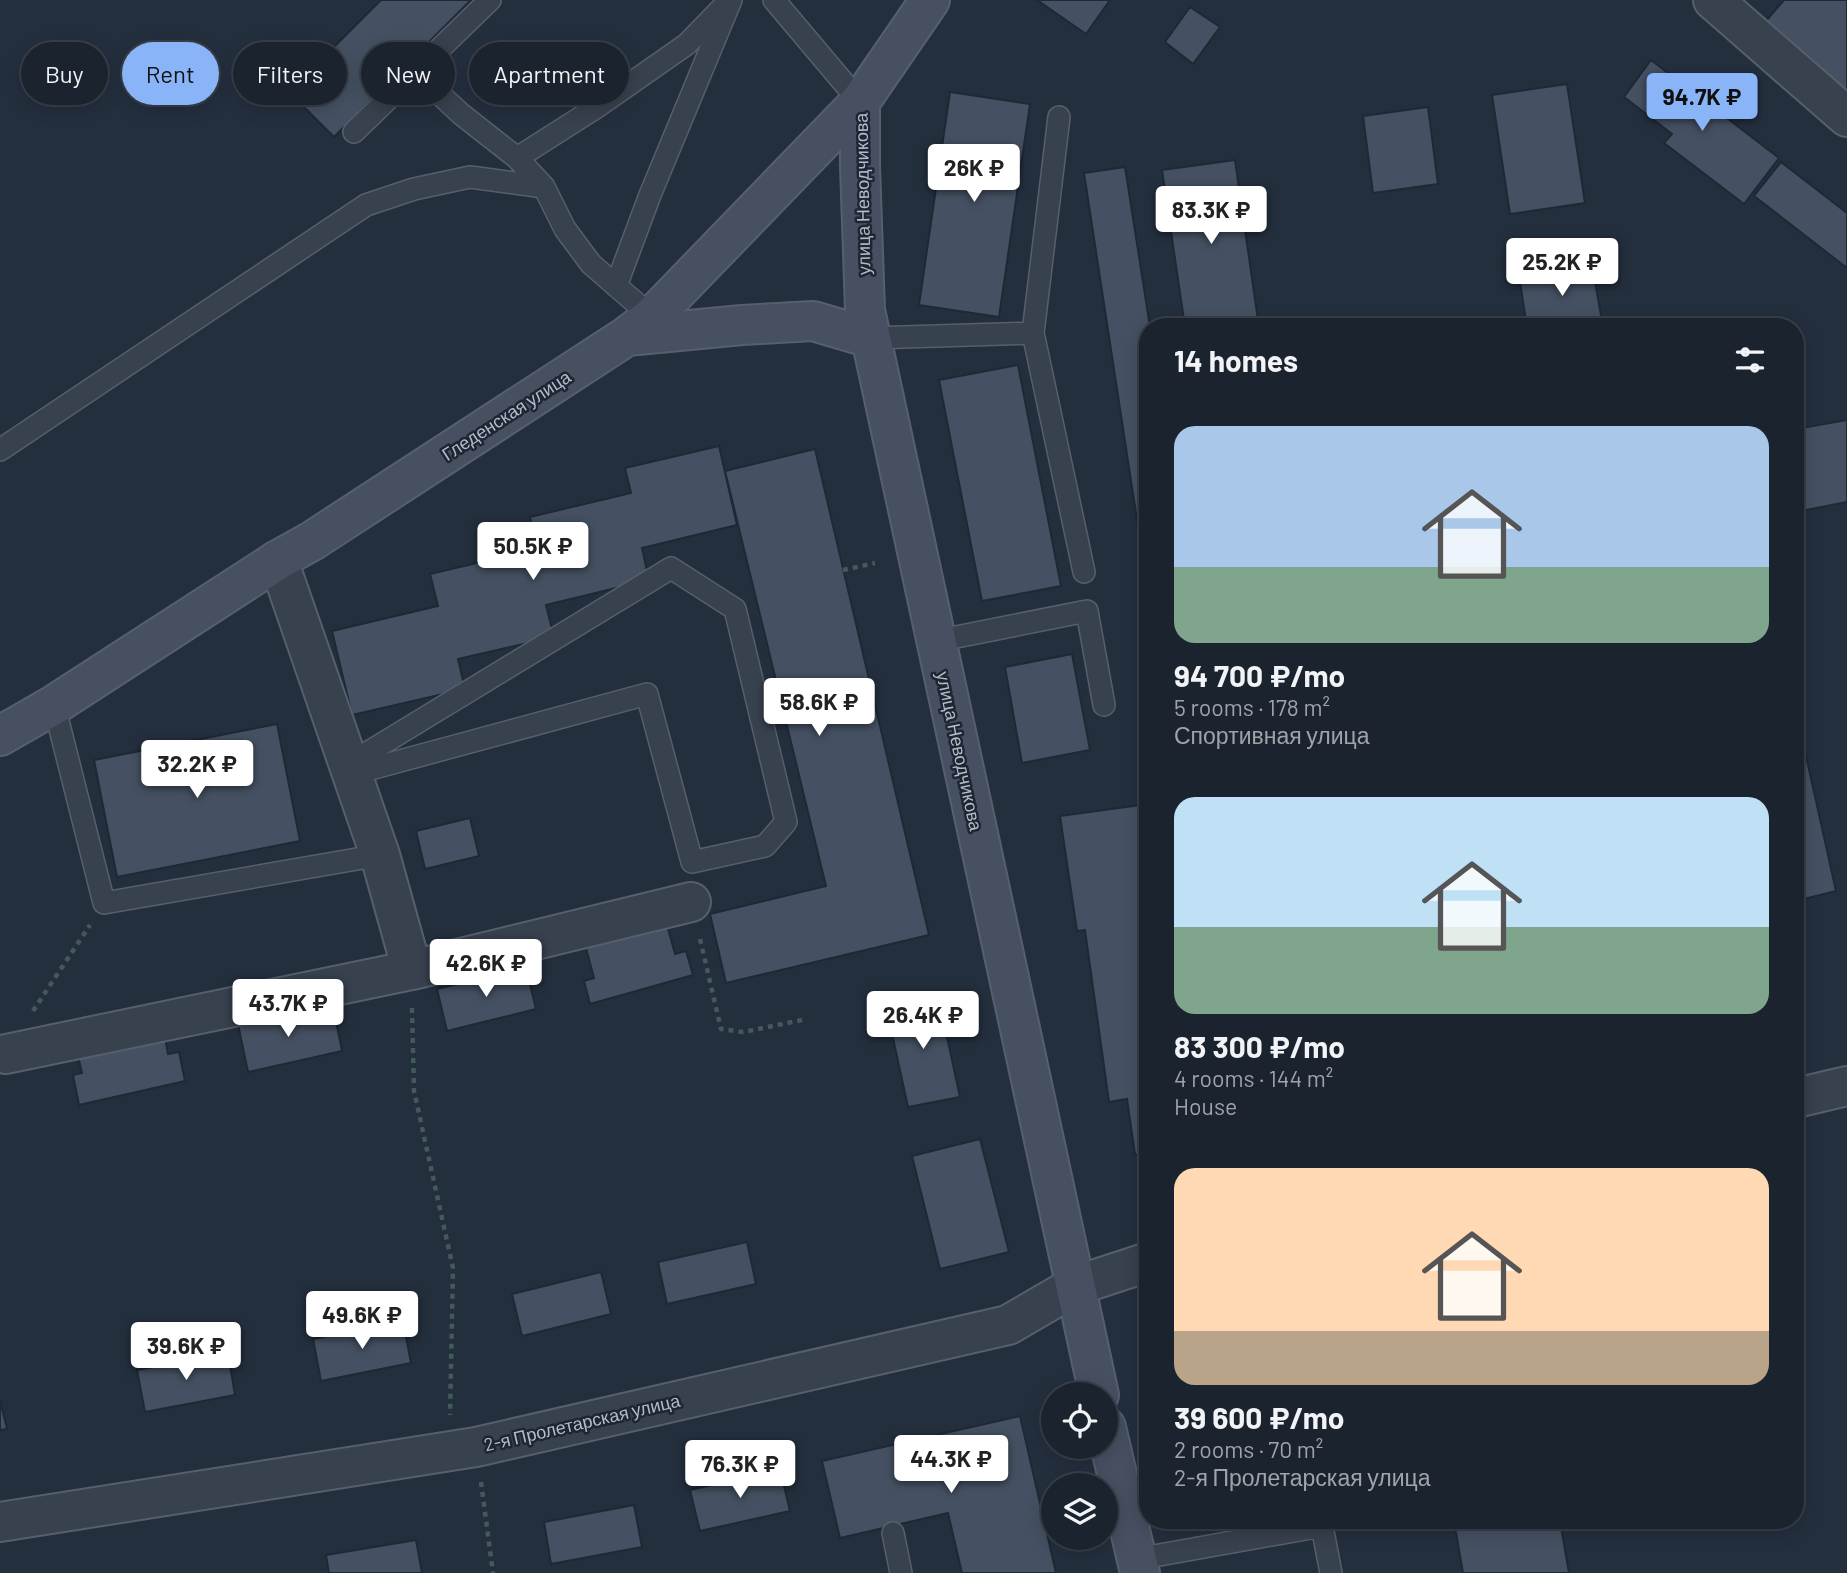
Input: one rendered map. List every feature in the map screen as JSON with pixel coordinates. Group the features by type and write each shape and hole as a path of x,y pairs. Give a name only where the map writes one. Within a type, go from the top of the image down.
{"main road":[{"name":"Гледенская улица","path":"0,736 54,705 323,533 639,327 860,102 930,0"},
{"name":"улица Неводчикова","path":"860,102 865,310 1095,1382"},
{"path":"639,327 813,321 872,338"},
{"path":"1113,1459 1138,1566"}],"street":[{"path":"1713,0 1847,117"},
{"path":"278,560 380,855 412,970"},
{"path":"6,1054 412,970 691,902"},
{"path":"1804,1096 1847,1086"},
{"name":"2-я Пролетарская улица","path":"0,1522 463,1449 1008,1325 1075,1286 1139,1265"}],"lane":[{"path":"448,42 490,0"},
{"path":"517,158 597,107 687,44 730,0"},
{"path":"616,286 650,195 730,0"},
{"path":"774,0 860,102"},
{"path":"354,132 383,105"},
{"path":"451,105 517,158 544,187 565,229 591,264 616,286 639,327"},
{"path":"1059,117 1033,333 1084,572"},
{"path":"0,450 366,205 414,188 470,177 544,187"},
{"path":"872,338 1033,333"},
{"path":"671,568 735,609 786,822 765,846 692,862 647,694 350,769 671,568"},
{"path":"936,641 1087,611 1104,705"},
{"path":"54,705 104,903 380,855"},
{"path":"1138,1566 1300,1529"},
{"path":"1323,1529 1331,1573"},
{"path":"893,1533 901,1573"}],"path":[{"path":"843,570 875,563"},
{"path":"691,902 720,1029 743,1032 807,1018"},
{"path":"6,1054 104,903"},
{"path":"412,970 414,1091 453,1268 463,1449 494,1573"}],"building":[{"path":"381,0 471,0 429,42 361,42 361,105 366,105 334,137 302,105 347,105 347,42 339,42"},
{"path":"1037,0 1110,0 1086,34"},
{"path":"1784,0 1847,0 1847,92 1765,22"},
{"path":"1190,7 1220,27 1193,64 1165,42"},
{"path":"1651,60 1779,158 1744,204 1664,143 1672,134 1624,97"},
{"path":"1567,84 1585,203 1510,214 1492,95"},
{"path":"950,92 1030,104 999,317 919,305"},
{"path":"1428,107 1438,184 1373,193 1363,116"},
{"path":"1235,160 1258,318 1184,318 1162,170"},
{"path":"1781,162 1847,213 1847,268 1754,196"},
{"path":"1125,167 1149,318 1139,318 1139,533 1084,173"},
{"path":"1592,264 1601,318 1526,318 1519,276"},
{"path":"1018,365 1061,586 982,601 939,380"},
{"path":"1847,420 1847,502 1804,510 1804,428"},
{"path":"719,446 737,525 642,548 649,580 546,605 554,637 458,659 465,689 352,715 332,631 438,606 430,574 537,549 530,517 631,493 625,468"},
{"path":"815,449 929,935 726,983 710,914 826,886 725,471"},
{"path":"1072,654 1090,750 1022,763 1005,667"},
{"path":"277,724 300,841 117,877 94,760"},
{"path":"1804,747 1836,891 1804,899"},
{"path":"1139,805 1139,1154 1135,1155 1127,1099 1109,1102 1085,930 1077,931 1060,816"},
{"path":"470,818 479,856 425,869 416,831"},
{"path":"667,925 675,954 686,951 693,975 590,1004 584,981 594,978 586,948"},
{"path":"526,968 536,1009 447,1031 437,989"},
{"path":"938,995 960,1097 908,1107 886,1006"},
{"path":"316,1007 319,1019 335,1016 342,1051 248,1072 238,1024"},
{"path":"164,1033 168,1054 179,1052 185,1081 79,1105 73,1075 82,1073 77,1052"},
{"path":"980,1139 1009,1252 940,1269 912,1156"},
{"path":"747,1242 756,1284 667,1304 658,1262"},
{"path":"601,1272 611,1314 522,1336 512,1294"},
{"path":"403,1321 411,1363 321,1381 313,1339"},
{"path":"228,1353 235,1395 145,1412 137,1370"},
{"path":"0,1400 7,1429 0,1430"},
{"path":"1020,1416 1041,1508 1041,1550 1051,1550 1056,1573 962,1573 948,1513 840,1538 822,1461"},
{"path":"780,1469 790,1511 700,1531 690,1490"},
{"path":"634,1505 642,1547 551,1564 544,1522"},
{"path":"1455,1529 1561,1529 1569,1573 1463,1573"},
{"path":"416,1540 422,1573 329,1573 326,1555"}]}
